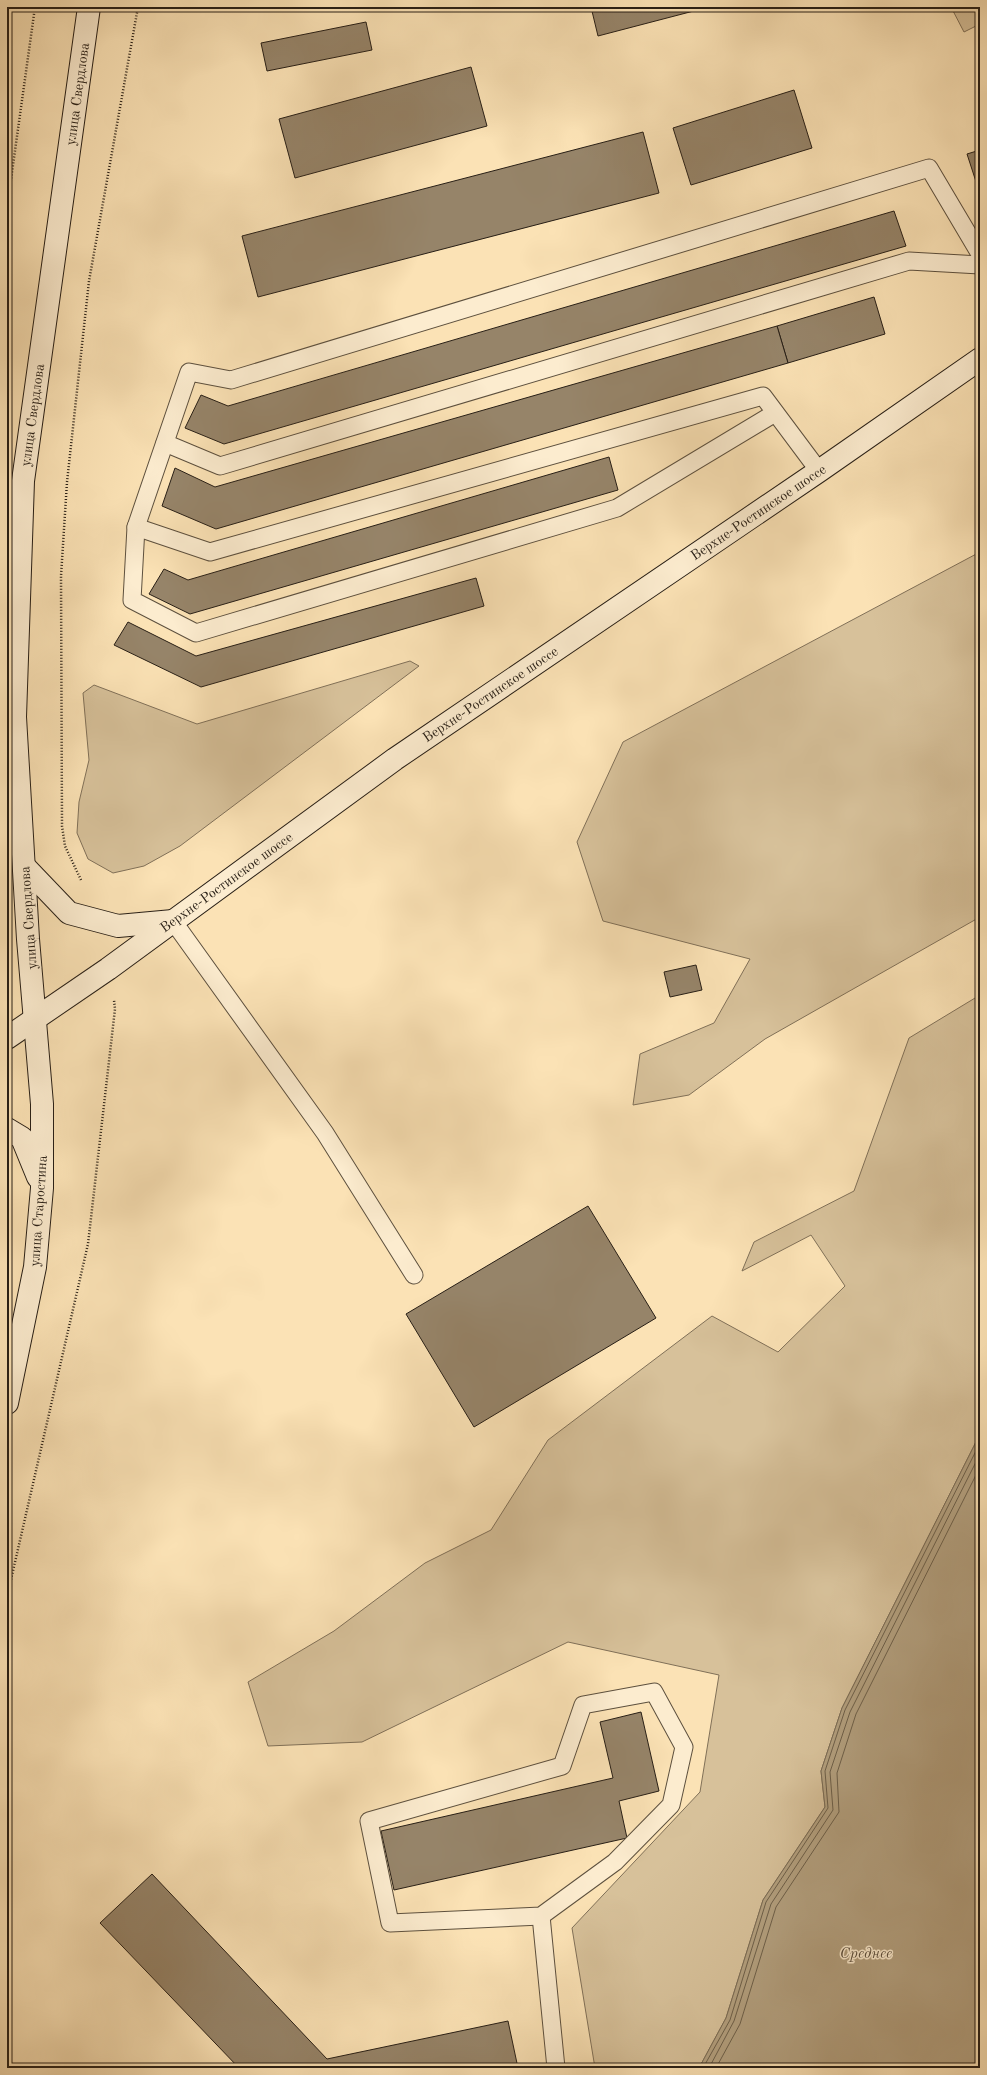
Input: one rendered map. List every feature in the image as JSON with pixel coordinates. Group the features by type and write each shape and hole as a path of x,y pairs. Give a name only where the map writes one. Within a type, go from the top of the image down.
{"main road":[{"name":"улица Свердлова","path":"35,1018 15,717 23,481 89,7"},
{"name":"Верхне-Ростинское шоссе","path":"7,1038 108,969 395,759 819,471 980,359"},
{"path":"24,866 69,913 118,926 173,920"},
{"name":"улица Старостина","path":"7,1403 35,1267 42,1188 42,1104 35,1018"},
{"path":"7,1130 22,1138 42,1188"}],"lane":[{"path":"775,413 617,508 196,632 132,600 136,527 189,372 231,380 929,168 980,254"},
{"path":"165,443 220,466 909,261 980,265"},
{"path":"136,527 210,552 763,396 819,471"},
{"path":"173,920 326,1133 414,1275"},
{"path":"654,1692 684,1747 671,1805 615,1862 541,1916 390,1923 369,1821 562,1766 583,1705 654,1692"},
{"path":"541,1916 556,2068"}],"path":[{"path":"7,208 35,7"},
{"path":"82,880 65,846 62,826 61,576 66,490 89,281 138,7"},
{"path":"7,1597 88,1244 115,1009 108,969"}],"shaded area":[{"path":"951,7 980,7 980,24 964,32"},
{"path":"980,552 980,917 765,1039 689,1095 633,1105 640,1054 714,1023 750,959 603,921 577,842 623,742"},
{"path":"410,661 419,666 180,846 144,866 113,873 88,859 77,833 79,802 89,760 83,693 94,685 197,724"},
{"path":"980,995 980,1434 842,1708 821,1771 825,1807 763,1900 726,2018 699,2068 595,2068 572,1928 700,1792 719,1675 568,1642 362,1742 268,1746 248,1682 334,1631 425,1563 491,1530 548,1440 712,1316 778,1352 845,1286 811,1235 742,1271 754,1242 854,1191 909,1038"}],"water":[{"name":"Среднее","path":"980,1434 980,2068 699,2068 726,2018 763,1900 825,1807 821,1771 842,1708"}],"building":[{"path":"591,7 709,7 598,36"},
{"path":"366,22 372,50 267,71 261,43"},
{"path":"471,67 487,126 295,178 279,119"},
{"path":"794,90 812,148 691,185 673,128"},
{"path":"643,132 659,193 258,297 242,236"},
{"path":"980,150 980,194 967,154"},
{"path":"894,211 906,246 224,444 185,428 201,395 228,406"},
{"path":"874,297 885,334 788,363 777,326"},
{"path":"777,326 788,363 216,529 162,506 175,468 215,487"},
{"path":"609,457 618,490 190,614 149,594 164,569 188,580"},
{"path":"476,578 484,606 201,687 114,645 128,622 196,656"},
{"path":"696,965 702,990 670,997 664,972"},
{"path":"588,1206 656,1318 474,1427 406,1314"},
{"path":"641,1712 659,1791 619,1801 627,1838 394,1890 381,1831 613,1778 600,1722"},
{"path":"152,1874 327,2059 508,2021 518,2068 239,2068 100,1923"}]}
